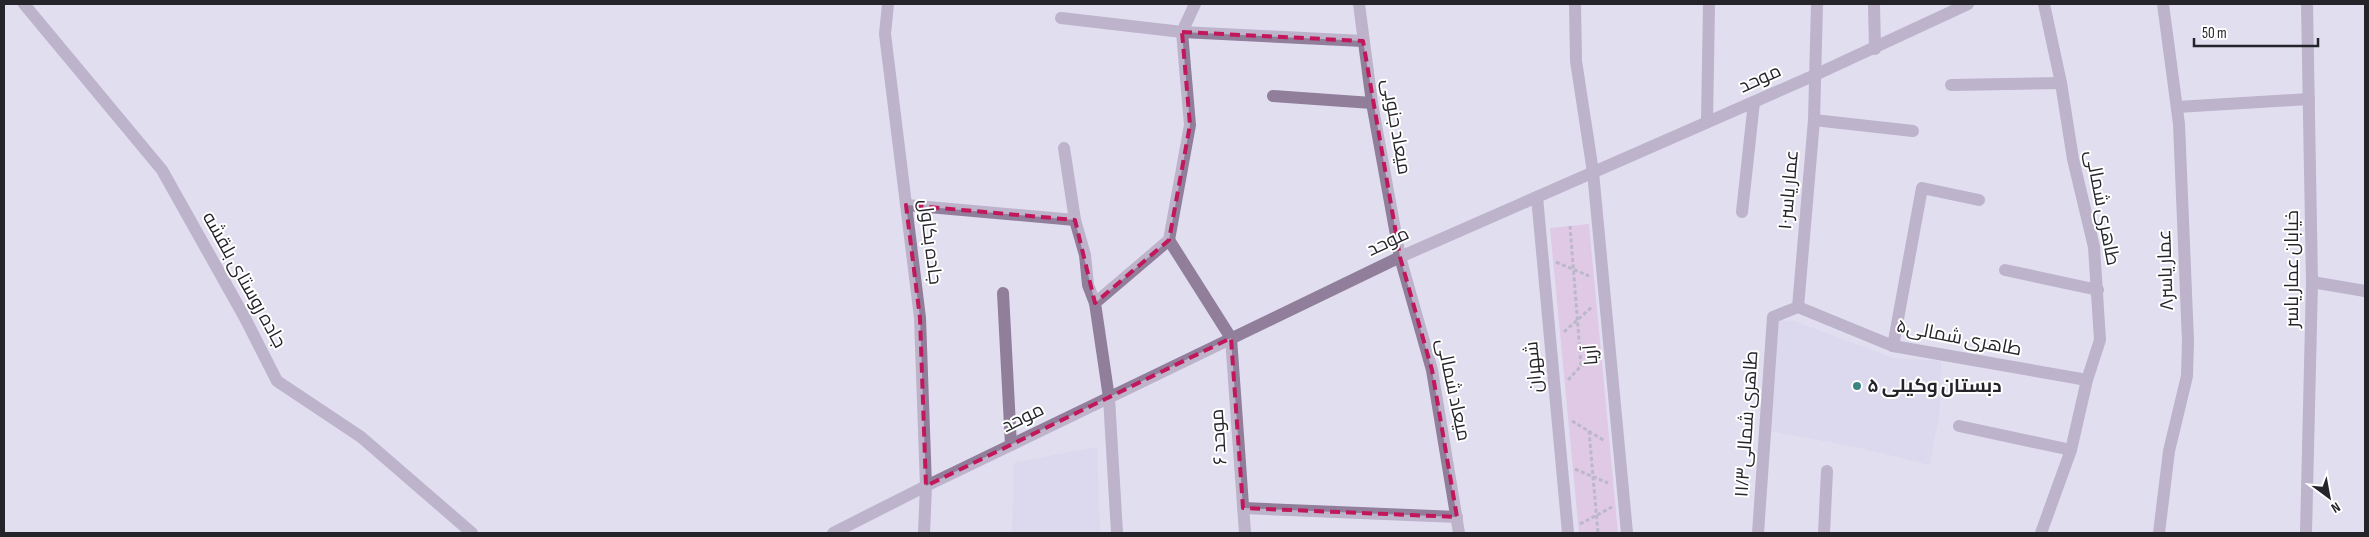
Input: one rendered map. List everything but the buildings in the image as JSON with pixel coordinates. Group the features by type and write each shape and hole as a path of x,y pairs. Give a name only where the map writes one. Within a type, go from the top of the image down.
{"street":[{"name":"جاده روستای بلقشه","path":"24,4 162,170 240,309 277,381 361,437 472,533"},
{"name":"جاده بکاول","path":"888,4 885,34 920,318 926,486 924,533"},
{"path":"1095,303 1169,240 1190,125 1182,32 1195,4"},
{"name":"میعاد جنوبی","path":"1359,4 1362,41 1372,103 1400,256"},
{"name":"آریا","path":"1575,4 1576,61 1593,172 1627,533"},
{"path":"1707,122 1709,4"},
{"name":"عمار یاسر۱۰","path":"1798,307 1814,120 1817,4"},
{"path":"1874,4 1875,49"},
{"name":"موحد","path":"833,533 1400,256 1875,49 1968,4"},
{"name":"طاهری شمالی","path":"2042,533 2071,450 2087,380 2100,340 2094,247 2073,159 2061,83 2044,4"},
{"name":"عمار یاسر۸","path":"2159,533 2169,451 2187,376 2187,322 2176,107 2163,4"},
{"name":"خیابان عمار یاسر","path":"2306,533 2312,282 2307,4"},
{"path":"1061,18 1182,32 1362,41"},
{"path":"1951,85 2061,83"},
{"path":"1273,96 1372,103"},
{"path":"2176,107 2309,99"},
{"path":"1742,212 1754,102"},
{"path":"1814,120 1913,131"},
{"path":"1064,148 1075,220 1085,254 1088,285 1095,303 1109,398 1117,533"},
{"path":"1893,346 1922,188 1979,200"},
{"name":"شهران","path":"1537,197 1568,532"},
{"path":"906,204 1075,220"},
{"path":"1169,240 1231,338"},
{"name":"میعاد شمالی","path":"1400,256 1432,370 1459,533"},
{"path":"2005,270 2098,290"},
{"path":"2312,282 2365,291"},
{"path":"1003,293 1011,445"},
{"name":"طاهری شمالی۱۱/۳","path":"1758,533 1773,317 1798,307"},
{"name":"طاهری شمالی۵","path":"1798,307 1893,346 2087,380"},
{"name":"موحد ۶","path":"1231,338 1245,533"},
{"path":"1959,426 2071,450"},
{"path":"1824,533 1827,471"},
{"path":"1243,508 1457,516"}],"path":[{"path":"1555,393 1581,366 1570,226"},
{"path":"1542,256 1603,282"},
{"path":"1550,344 1604,296"},
{"path":"1556,412 1619,449"},
{"path":"1589,431 1598,533"},
{"path":"1561,463 1593,476 1623,495 1596,516 1568,532"}],"highlighted area":[{"path":"1182,32 1363,41 1400,257 1432,370 1457,517 1243,508 1231,338 926,486 920,318 906,205 1075,220 1095,303 1169,240 1190,125"}],"shaded area":[{"path":"1589,224 1618,533 1579,533 1550,228"},
{"name":"دبستان وکیلی ۵","path":"1776,320 1794,321 1893,358 1941,361 1940,410 1930,465 1856,447 1770,431"},
{"path":"1097,447 1100,533 1012,533 1014,463"}],"place":[{"name":"دبستان وکیلی ۵","path":"1857,386"}]}
